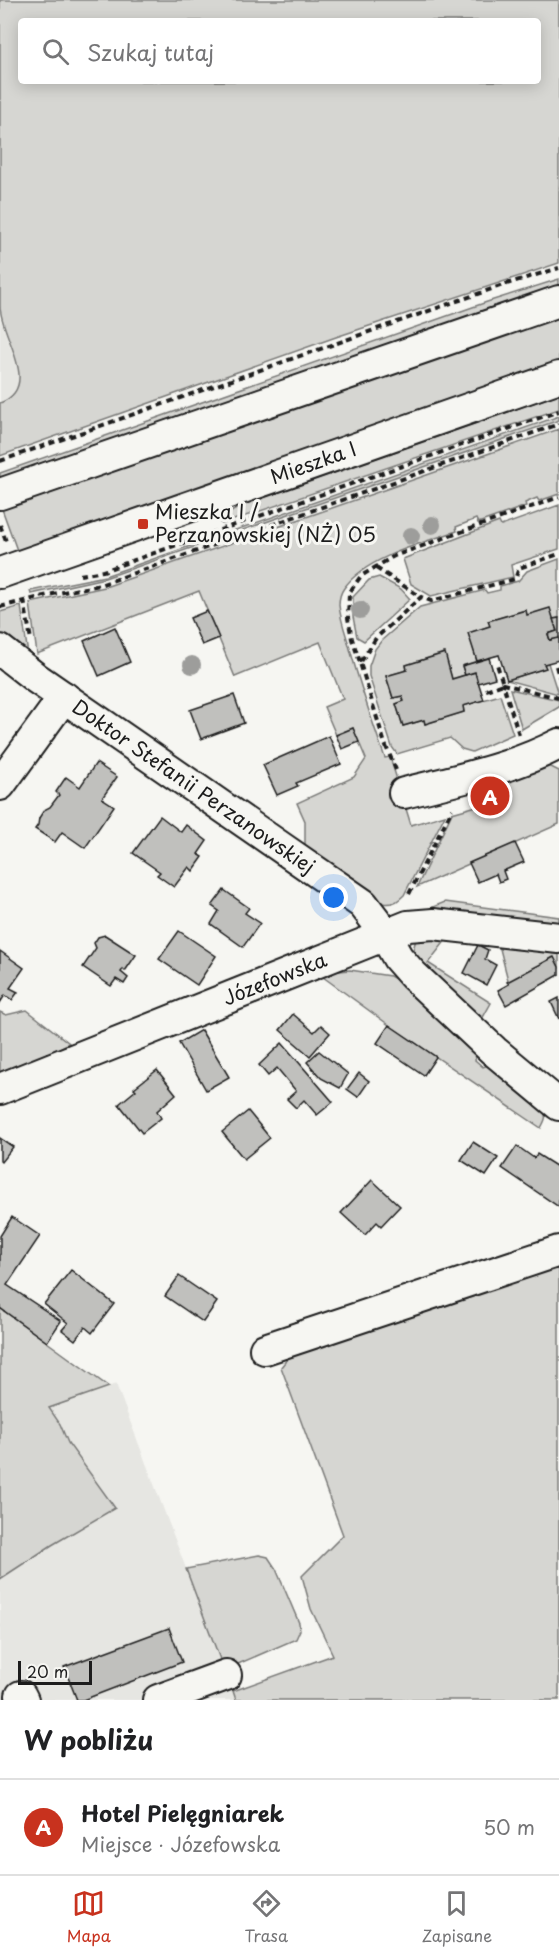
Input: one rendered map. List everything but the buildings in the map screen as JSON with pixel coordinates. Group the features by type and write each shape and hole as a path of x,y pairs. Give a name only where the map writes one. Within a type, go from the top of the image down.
{"street":[{"path":"0,494 559,301"},
{"name":"Mieszka I","path":"0,573 559,377"},
{"name":"Doktor Stefanii Perzanowskiej","path":"0,650 64,697 363,904 385,934 398,958 412,975 494,1051 559,1105"},
{"path":"0,785 64,697"},
{"path":"404,793 535,755 559,744"},
{"name":"Józefowska","path":"0,1089 408,926 433,924 559,938"},
{"path":"265,1349 559,1251"},
{"path":"158,1700 226,1675"}],"path":[{"path":"0,461 503,285 559,268"},
{"path":"72,577 103,571 559,411"},
{"path":"0,608 48,595 99,585 559,424"},
{"path":"404,793 352,639 348,618 349,593 361,576 394,556 559,497"},
{"path":"376,568 431,601 515,579 519,568 559,554"},
{"path":"360,663 376,638 421,597"},
{"path":"497,664 520,736"},
{"path":"556,666 559,677"},
{"path":"486,690 503,684 559,698"},
{"path":"409,894 468,776"}],"shaded area":[{"path":"0,0 559,0 559,263 336,337 0,456 0,403 12,395 18,385 19,373 0,306"},
{"path":"559,279 559,287 430,329 0,480 0,473 487,302"},
{"path":"559,315 559,363 18,553 2,509"},
{"path":"0,318 20,373 18,385 9,399 0,403"},
{"path":"559,394 559,409 222,524 217,520 245,504"},
{"path":"559,416 559,420 105,578 31,594 30,591 105,576"},
{"path":"559,429 559,494 539,501 537,498 525,503 526,506 478,523 476,519 456,527 457,531 396,552 354,577 341,594 340,615 357,673 385,758 390,757 411,825 445,815 404,895 394,902 382,903 367,895 305,845 305,821 297,803 354,777 366,759 353,728 336,735 324,707 343,699 320,642 235,677 199,591 37,654 30,603 105,587"},
{"path":"559,505 559,549 511,565 513,577 431,596 411,584 403,559 499,522 501,526"},
{"path":"559,559 559,618 527,615 525,610 489,621 490,626 469,633 477,661 462,666 465,675 452,679 444,653 406,665 407,670 386,676 393,698 402,696 404,701 396,704 403,726 424,720 425,724 464,712 463,706 500,695 513,734 472,752 462,749 450,738 397,754 392,747 369,676 369,666 375,649 382,640 420,607 485,590 487,593 500,590 500,586 518,581 527,571"},
{"path":"379,577 401,589 410,599 364,641 357,637 353,617 353,597 369,580"},
{"path":"21,606 28,655 0,636 0,612"},
{"path":"548,663 558,694 507,680 545,668 544,664"},
{"path":"510,689 559,700 559,707 522,729"},
{"path":"547,765 559,771 559,824 417,887 452,813 480,805 484,808 503,800 496,784"},
{"path":"445,902 559,917 559,927 441,914 428,909"},
{"path":"450,935 428,963 491,1003 482,1019 424,974 412,954 416,939"},
{"path":"498,941 559,949 559,967 553,957 509,984"},
{"path":"350,970 390,976 397,980 478,1051 475,1060 483,1067 491,1064 542,1109 545,1121 541,1128 389,1025 323,977 310,982 320,973"},
{"path":"27,1010 69,1043 38,1060 0,1074 0,1012 6,1015"},
{"path":"559,1263 559,1700 236,1700 233,1691 333,1655 311,1609 302,1576 343,1535 281,1367 289,1357"},
{"path":"0,1308 109,1387 49,1408 60,1424 68,1443 115,1508 0,1579"},
{"path":"116,1384 236,1700 0,1700 0,1424"},
{"path":"259,1555 268,1557 276,1569 300,1630 296,1639 224,1670 186,1569"}],"place":[{"name":"Mieszka I / Perzanowskiej (NŻ) 05","path":"143,524"},
{"name":"Hotel Pielęgniarek","path":"490,796"}]}
